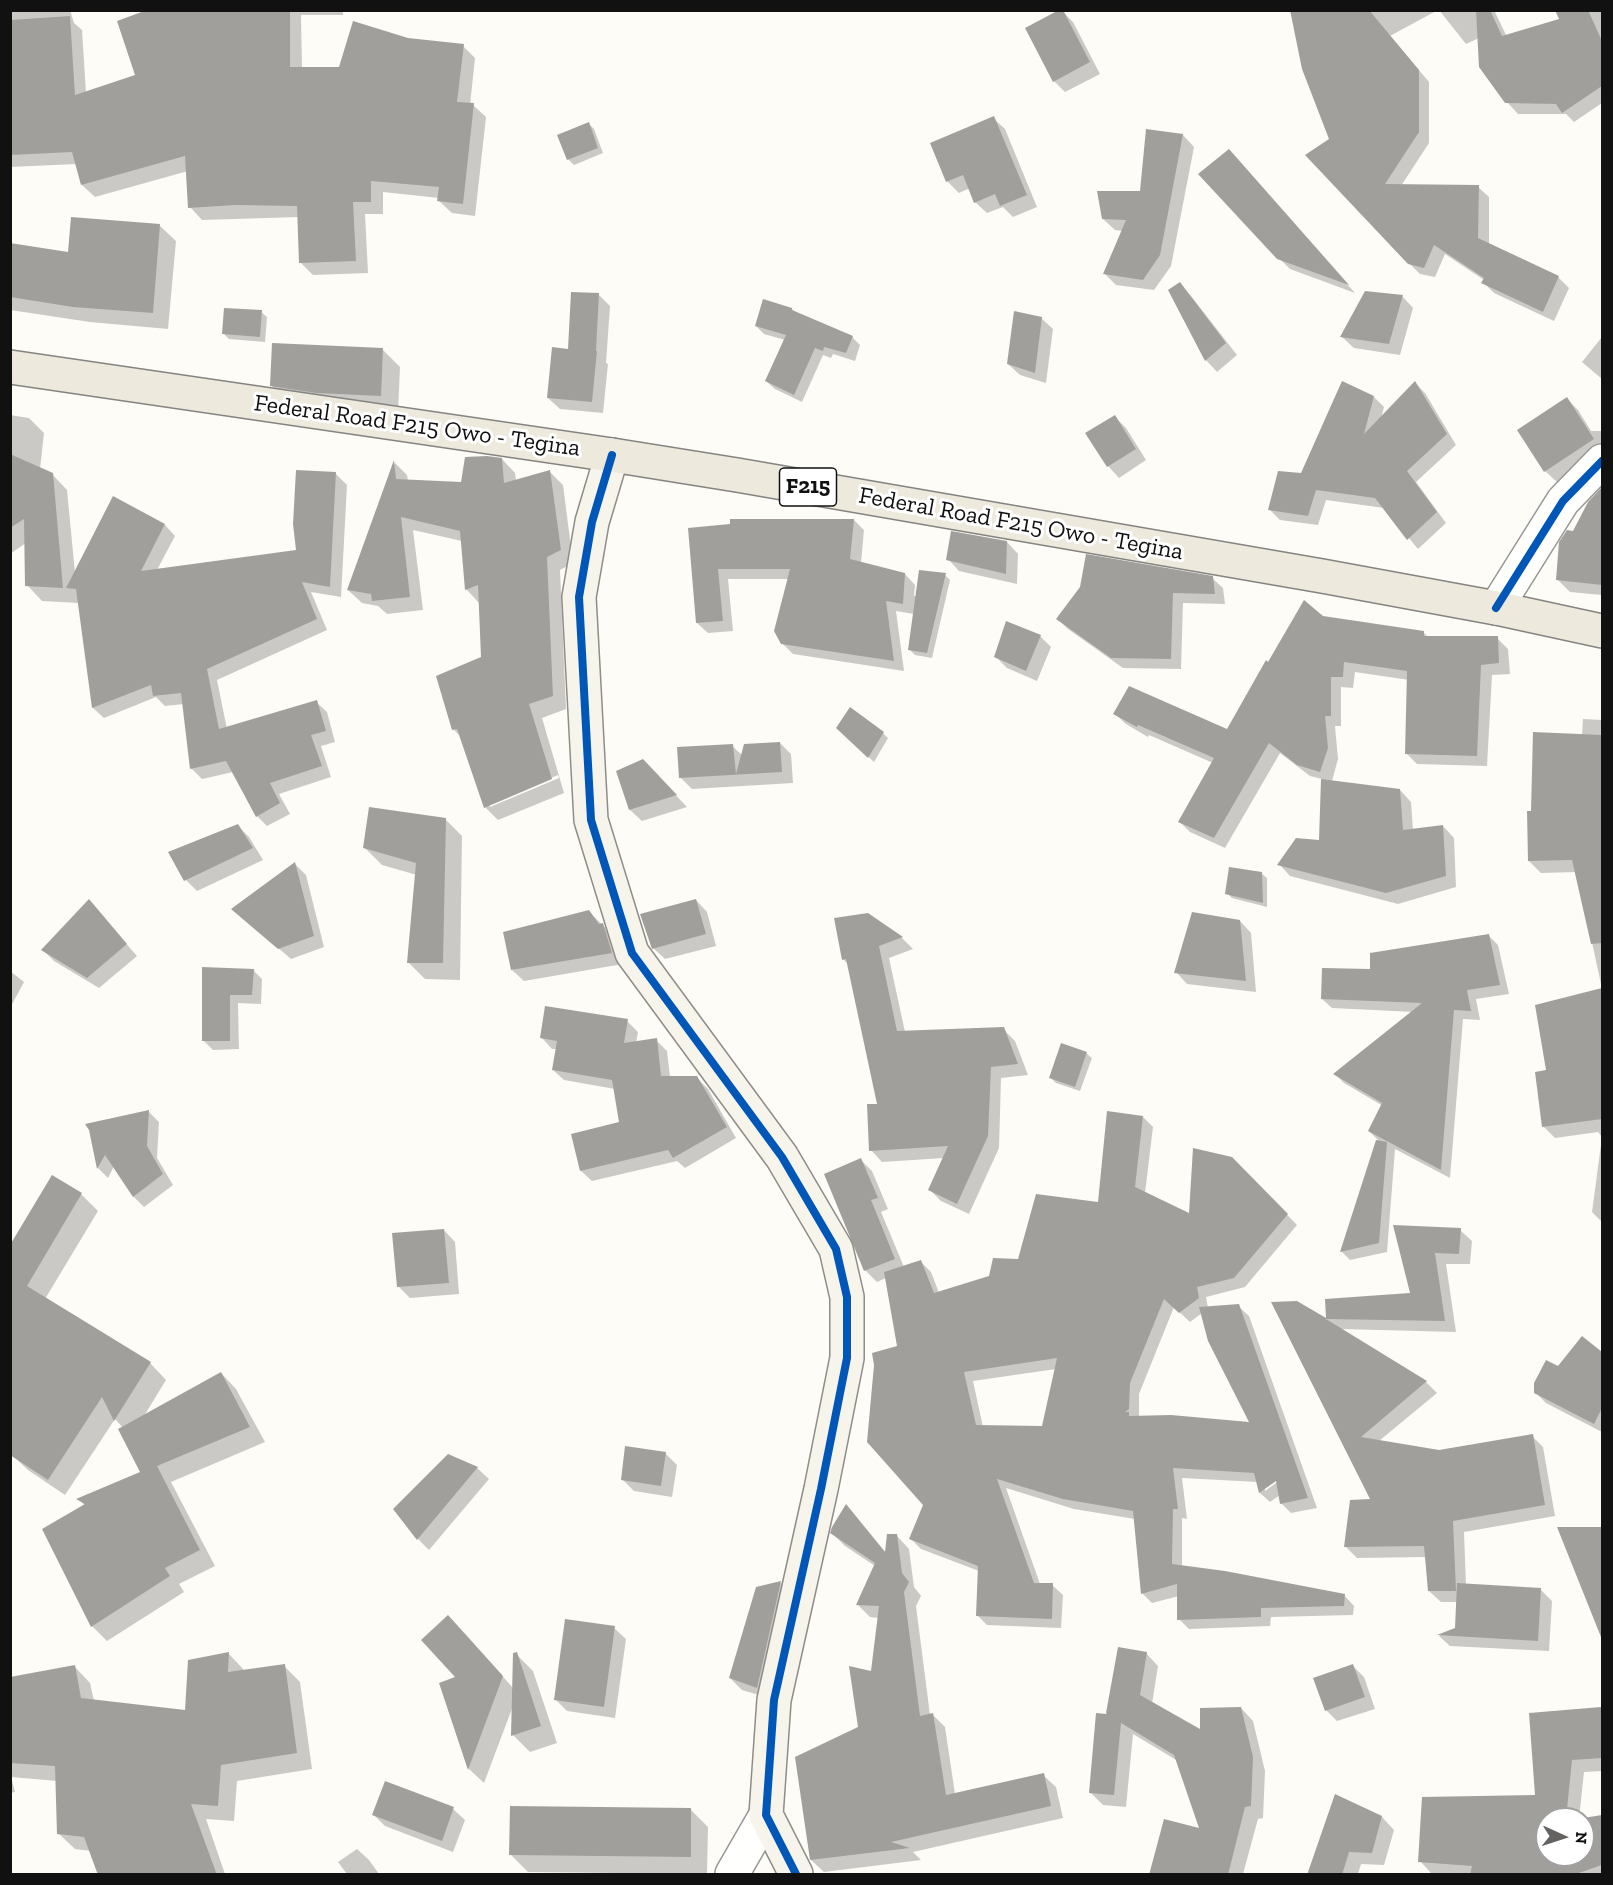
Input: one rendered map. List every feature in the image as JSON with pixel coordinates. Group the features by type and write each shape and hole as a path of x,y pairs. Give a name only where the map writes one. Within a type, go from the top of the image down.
{"main road":[{"name":"Federal Road F215 Owo - Tegina","path":"10,367 612,454 1496,608 1602,631"}],"street":[{"path":"612,454 592,522 579,597 591,820 633,953 782,1157 836,1249 847,1297 847,1358 821,1489 774,1700 766,1815 732,1875"},
{"path":"1496,608 1563,501 1602,461"},
{"path":"766,1815 796,1875"}],"building":[{"path":"147,10 290,10 290,67 339,67 353,21 408,38 464,44 457,102 474,103 463,204 437,201 439,187 371,181 371,202 353,202 356,261 299,263 297,206 236,205 188,208 185,156 81,185 72,152 10,155 10,20 70,16 75,95 135,75 117,21"},
{"path":"1063,10 1090,62 1053,82 1025,28"},
{"path":"1290,10 1369,10 1419,70 1419,132 1385,184 1479,185 1478,238 1559,276 1543,312 1481,283 1484,278 1434,245 1424,268 1408,264 1305,155 1329,139 1302,69"},
{"path":"1476,10 1490,10 1502,36 1559,19 1555,10 1588,10 1602,41 1602,86 1562,113 1556,104 1505,103 1479,67"},
{"path":"994,116 1027,195 1000,206 995,194 974,203 963,175 946,182 930,143"},
{"path":"589,122 598,148 567,160 557,135"},
{"path":"1146,129 1183,134 1160,255 1143,280 1103,274 1126,220 1102,219 1097,191 1140,191"},
{"path":"1229,149 1349,285 1277,259 1198,174"},
{"path":"71,217 160,224 153,313 73,307 10,297 10,243 68,252"},
{"path":"1180,282 1226,343 1205,361 1168,290"},
{"path":"1365,291 1403,295 1389,344 1340,337"},
{"path":"571,292 599,293 592,402 547,398 552,347 568,349"},
{"path":"763,299 792,308 792,310 853,336 846,353 824,347 823,351 815,348 794,395 765,381 786,335 755,326"},
{"path":"224,308 262,310 260,337 222,334"},
{"path":"1014,311 1042,317 1035,373 1007,364"},
{"path":"272,343 383,348 381,396 316,393 270,386"},
{"path":"1342,381 1374,396 1364,434 1415,381 1447,434 1407,471 1437,512 1407,540 1375,498 1316,490 1308,516 1268,510 1278,471 1301,473"},
{"path":"1567,397 1594,439 1544,472 1517,430"},
{"path":"1115,415 1136,449 1107,467 1085,433"},
{"path":"10,454 53,473 63,588 25,586 24,519 10,528"},
{"path":"465,457 502,458 504,483 550,470 561,550 547,557 553,696 529,704 552,779 484,808 457,729 452,730 436,676 481,657 478,585 465,590 460,531 401,517 410,597 372,601 371,594 347,590 394,460 396,479 461,482"},
{"path":"296,470 336,472 330,587 302,582 317,619 207,669 219,729 317,700 326,731 311,735 322,766 270,783 280,803 256,817 226,761 190,769 181,693 153,696 151,685 92,708 76,589 66,588 113,496 165,524 141,571 296,550 293,524"},
{"path":"1602,487 1602,585 1556,580 1559,542 1567,530 1573,531 1588,502"},
{"path":"730,519 854,519 850,559 905,573 903,604 886,601 894,661 781,644 774,631 790,569 718,569 723,621 696,623 688,528 730,524"},
{"path":"951,531 1007,541 1006,574 946,560"},
{"path":"1086,554 1213,576 1215,594 1173,593 1171,659 1111,658 1056,619 1080,587"},
{"path":"919,570 946,573 927,653 908,650"},
{"path":"1304,600 1323,616 1424,631 1424,636 1498,636 1499,663 1481,665 1477,756 1405,754 1407,671 1344,662 1343,677 1331,677 1331,716 1325,716 1328,748 1320,772 1297,765 1269,743 1214,838 1178,822 1214,758 1138,725 1137,727 1113,714 1129,686 1227,729 1266,660 1268,662"},
{"path":"1006,621 1041,635 1026,671 994,657"},
{"path":"850,707 884,732 868,758 836,728"},
{"path":"1533,732 1602,735 1602,943 1591,944 1572,860 1528,861 1527,811 1531,811"},
{"path":"780,742 782,772 679,778 677,747 733,744 736,774 744,744"},
{"path":"643,759 677,795 629,810 616,771"},
{"path":"1321,779 1400,789 1403,830 1443,825 1446,876 1386,893 1277,865 1296,838 1319,840"},
{"path":"369,807 446,818 443,963 407,963 416,863 363,848"},
{"path":"238,824 253,848 184,881 168,852"},
{"path":"295,862 314,936 278,949 231,909"},
{"path":"1229,867 1262,872 1263,903 1225,894"},
{"path":"89,899 127,944 87,978 41,950"},
{"path":"696,899 706,934 652,949 640,914"},
{"path":"589,910 599,924 603,923 612,953 511,970 503,932"},
{"path":"1192,912 1240,920 1246,981 1174,973"},
{"path":"868,913 903,937 879,946 897,1031 1004,1027 1018,1064 991,1067 988,1136 957,1204 928,1190 948,1146 869,1151 867,1104 877,1104 846,959 842,960 834,918"},
{"path":"1489,934 1500,985 1467,990 1471,1011 1454,1010 1441,1170 1368,1131 1382,1103 1333,1074 1422,1003 1321,999 1322,968 1370,969 1370,953"},
{"path":"202,967 254,969 252,995 230,995 230,1041 202,1041"},
{"path":"1602,988 1602,1119 1542,1127 1535,1072 1546,1070 1535,1005"},
{"path":"545,1006 628,1019 624,1043 657,1038 661,1076 697,1076 727,1127 673,1158 668,1150 580,1171 571,1134 619,1122 612,1080 552,1070 557,1041 540,1038"},
{"path":"1061,1043 1087,1052 1075,1087 1049,1078"},
{"path":"149,1110 147,1146 163,1174 133,1197 105,1155 97,1169 89,1130 85,1124"},
{"path":"1107,1111 1143,1116 1135,1187 1189,1213 1193,1148 1232,1157 1288,1214 1234,1278 1197,1287 1199,1298 1179,1313 1164,1299 1130,1383 1129,1409 1125,1412 1129,1412 1129,1416 1171,1415 1249,1422 1208,1341 1199,1307 1239,1304 1308,1498 1280,1504 1276,1481 1259,1493 1254,1473 1173,1468 1178,1509 1173,1509 1172,1564 1225,1571 1345,1594 1344,1606 1261,1608 1261,1617 1177,1620 1177,1584 1141,1594 1133,1511 1063,1499 997,1479 1034,1583 1053,1583 1052,1619 976,1616 978,1566 909,1539 923,1505 867,1442 874,1365 872,1353 897,1346 884,1272 921,1260 934,1293 989,1276 993,1258 1018,1259 1036,1194 1098,1202","holes":["1057,1358 1042,1426 976,1425 964,1372"]},
{"path":"1376,1140 1387,1142 1379,1243 1340,1252"},
{"path":"861,1158 878,1198 871,1200 895,1259 864,1271 824,1174"},
{"path":"52,1175 82,1193 27,1286 151,1362 114,1421 102,1397 48,1480 10,1455 10,1245"},
{"path":"1393,1225 1461,1228 1459,1254 1435,1253 1445,1321 1326,1319 1427,1381 1361,1437 1439,1450 1533,1434 1545,1505 1453,1521 1456,1591 1428,1591 1424,1546 1344,1547 1350,1500 1370,1499 1271,1302 1297,1301 1326,1318 1325,1299 1410,1293"},
{"path":"444,1229 449,1283 397,1287 392,1233"},
{"path":"1582,1336 1602,1352 1602,1408 1594,1424 1534,1393 1534,1383 1546,1360 1558,1366"},
{"path":"221,1372 250,1427 157,1466 200,1550 165,1568 170,1576 91,1627 42,1529 85,1504 76,1499 140,1472 118,1429"},
{"path":"625,1446 666,1452 661,1486 621,1480"},
{"path":"448,1454 478,1467 417,1540 393,1509"},
{"path":"846,1504 885,1552 887,1534 897,1534 902,1573 909,1582 904,1592 920,1716 933,1713 946,1795 1044,1773 1051,1806 891,1842 910,1848 810,1860 795,1757 858,1727 849,1666 871,1671 879,1606 856,1605 875,1563 830,1533"},
{"path":"1557,1527 1602,1527 1602,1637 1601,1637"},
{"path":"781,1581 757,1688 729,1678 756,1587"},
{"path":"1457,1583 1541,1588 1538,1641 1437,1635 1455,1628"},
{"path":"448,1615 503,1676 468,1770 439,1683 455,1677 421,1640"},
{"path":"565,1619 615,1626 604,1707 554,1700"},
{"path":"1118,1647 1147,1652 1140,1695 1200,1729 1200,1708 1241,1707 1253,1757 1251,1806 1245,1807 1228,1875 1149,1875 1164,1819 1199,1828 1174,1755 1121,1723 1114,1795 1089,1793 1096,1713 1107,1714"},
{"path":"229,1652 228,1672 285,1664 297,1753 221,1765 218,1806 191,1804 217,1875 98,1875 84,1837 57,1834 55,1766 10,1763 10,1677 75,1665 81,1698 185,1710 188,1660"},
{"path":"517,1652 541,1726 511,1736 513,1653"},
{"path":"1353,1664 1365,1697 1325,1711 1313,1678"},
{"path":"1601,1707 1602,1758 1572,1760 1567,1807 1535,1807 1535,1867 1595,1867 1595,1816 1602,1815 1602,1865 1573,1875 1470,1875 1472,1866 1418,1862 1422,1797 1535,1795 1529,1713"},
{"path":"385,1781 454,1807 442,1841 372,1815"},
{"path":"1335,1794 1382,1816 1372,1853 1349,1852 1342,1875 1307,1875"},
{"path":"510,1806 691,1808 691,1857 509,1855"}],"cycle path":[{"path":"612,455 592,522 579,597 591,820 632,953 782,1157 836,1249 847,1297 847,1358 821,1489 774,1700 766,1815 796,1874"},
{"path":"1496,608 1563,501 1602,461"}]}
